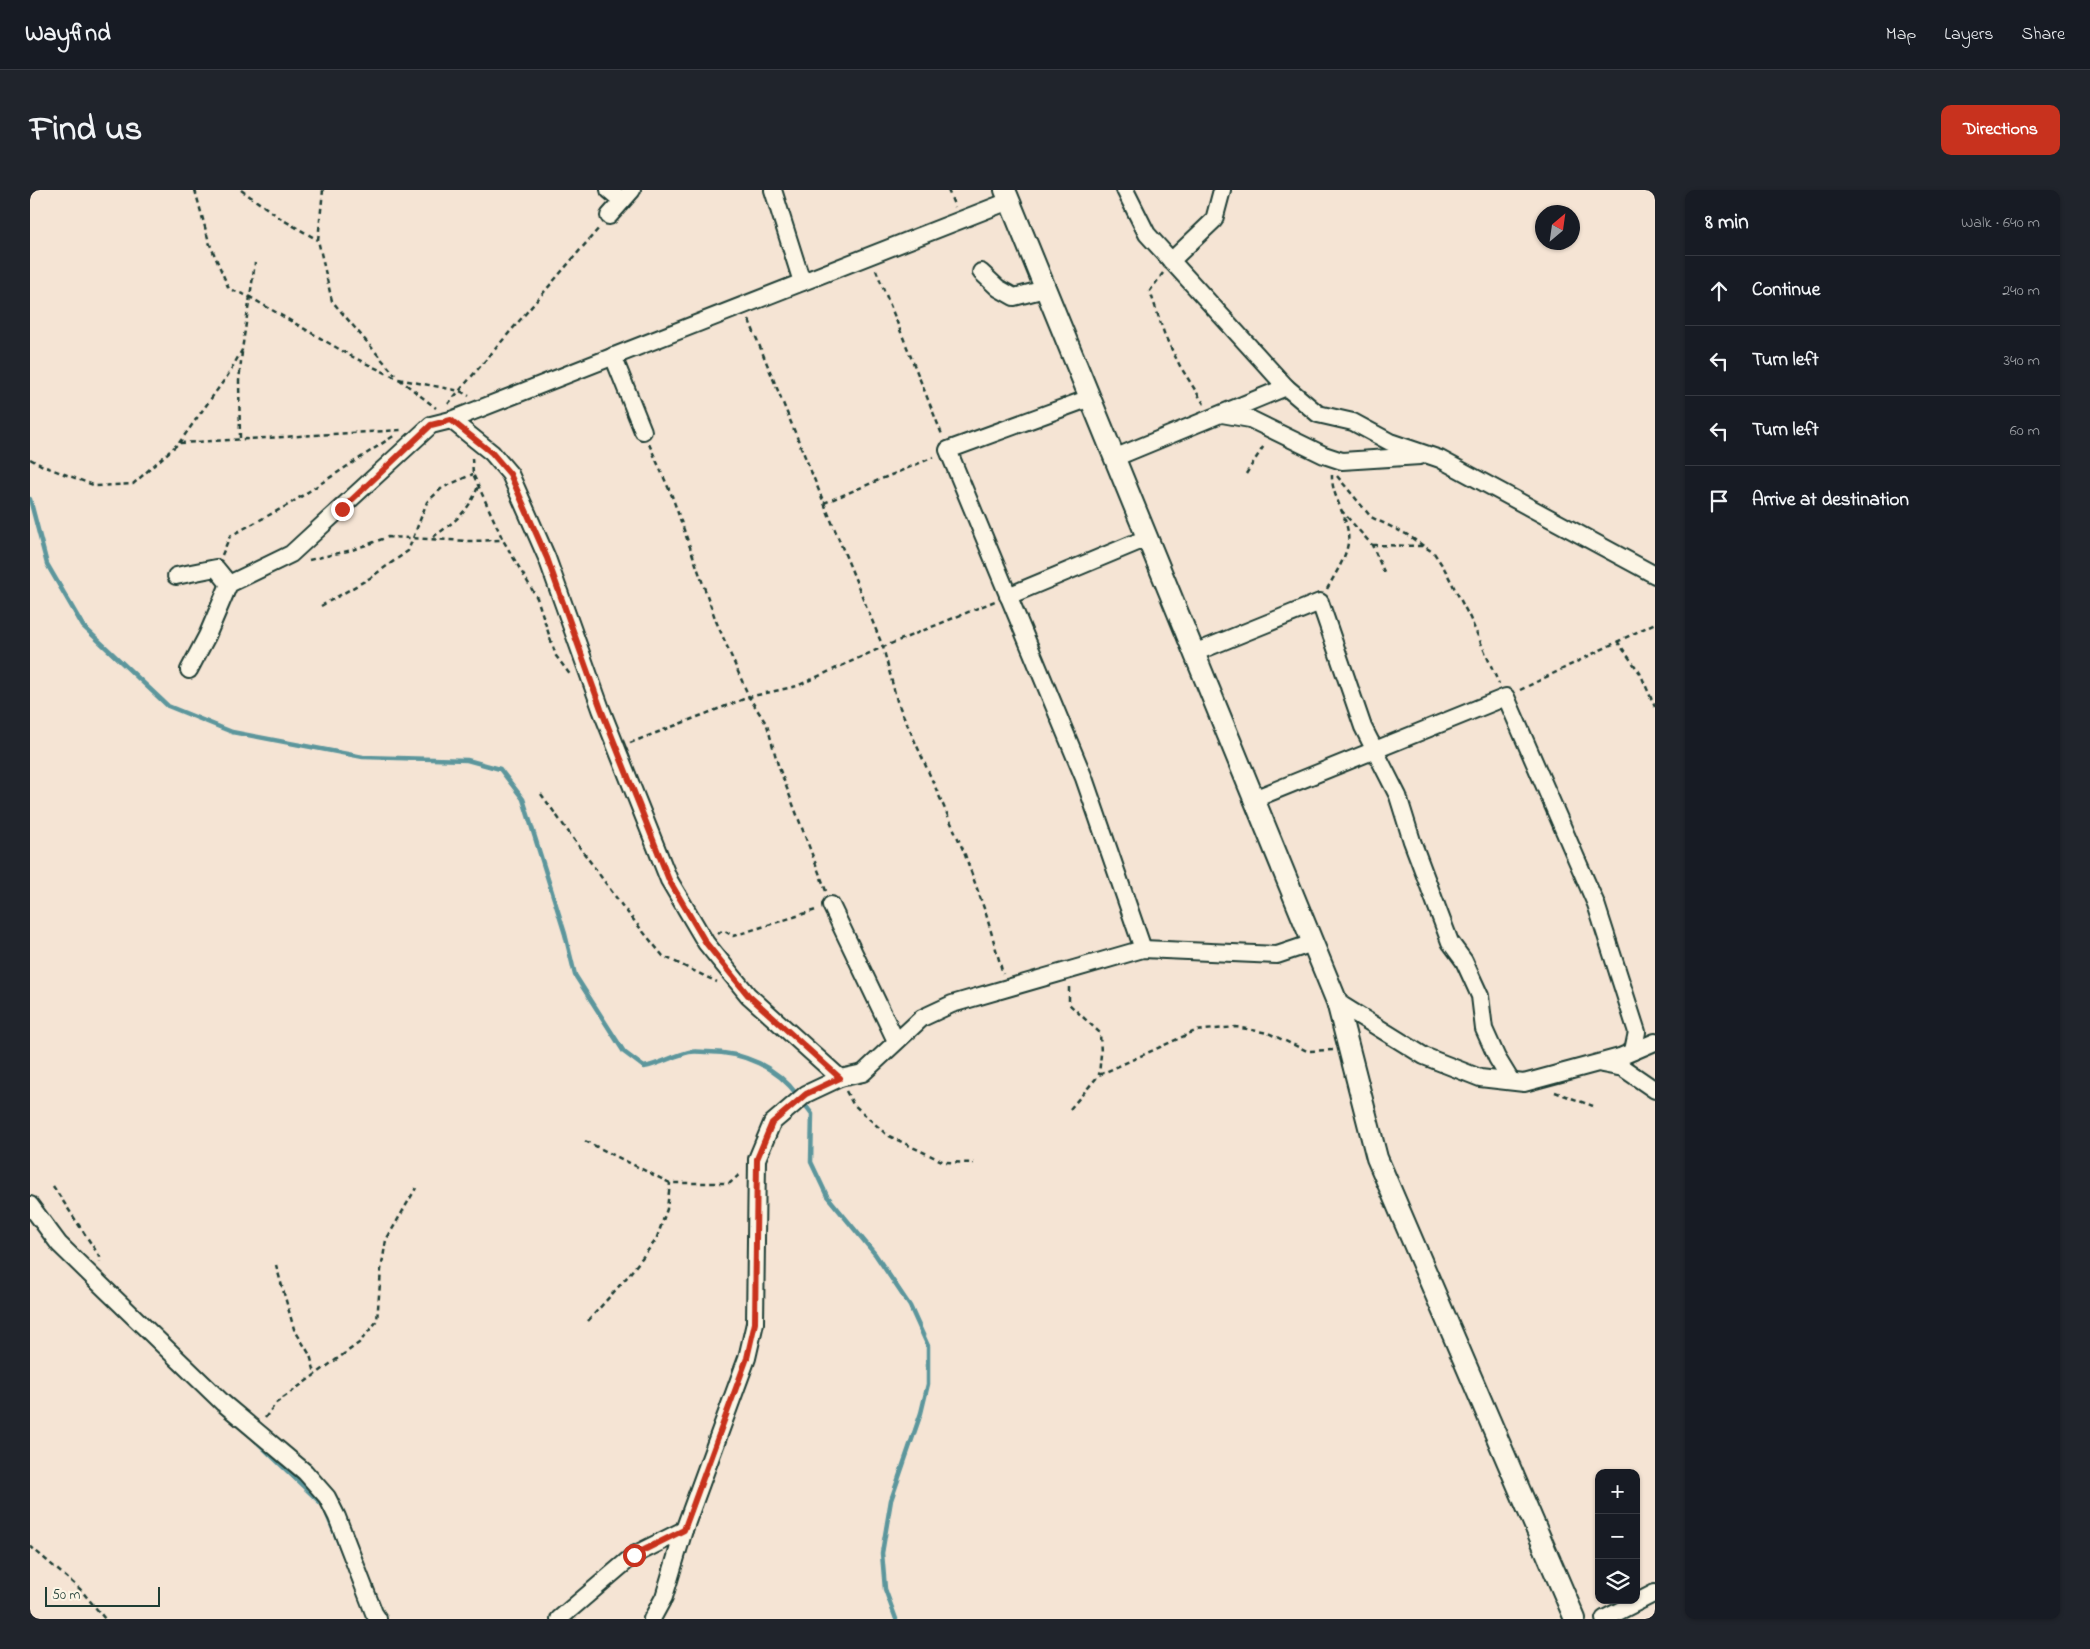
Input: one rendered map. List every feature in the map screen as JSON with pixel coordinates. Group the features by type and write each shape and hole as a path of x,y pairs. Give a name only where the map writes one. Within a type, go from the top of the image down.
{"street":[{"path":"609,190 627,196 609,216"},
{"path":"773,190 802,282"},
{"path":"1125,190 1147,234 1286,387 1318,414 1353,422 1390,442 1440,459 1655,574"},
{"path":"1172,261 1214,220 1222,190"},
{"path":"189,670 207,636 229,584 291,554 431,425 446,416 613,356 802,282 870,255 1007,195 1337,1002 1377,1158 1575,1619"},
{"path":"981,272 998,288 1014,297 1045,289"},
{"path":"613,356 643,431"},
{"path":"1114,458 1286,387"},
{"path":"1090,398 948,450 1084,778 1143,948"},
{"path":"446,416 492,453 510,474 547,558 617,749 669,880 706,943 748,995 840,1078"},
{"path":"1218,416 1250,419 1324,455 1342,461 1428,455"},
{"path":"1008,596 1147,538"},
{"path":"176,576 216,568 229,584"},
{"path":"1194,653 1320,602 1363,727 1398,796 1412,841 1450,942 1464,961 1480,996 1484,1029 1496,1058 1511,1081"},
{"path":"1254,799 1506,697 1596,904 1637,1032 1633,1051"},
{"path":"830,905 896,1041"},
{"path":"652,1619 664,1597 684,1530 747,1358 755,1323 757,1159 772,1123 806,1094 840,1078 863,1073 880,1060 896,1041 922,1018 952,1004 1143,948 1277,955 1313,943"},
{"path":"1337,1002 1424,1056 1480,1078 1524,1083 1597,1064 1655,1042"},
{"path":"1597,1064 1623,1068 1655,1090"},
{"path":"30,1205 59,1244 223,1403 305,1472 327,1497 378,1619"},
{"path":"559,1619 634,1555 684,1530"},
{"path":"1604,1619 1655,1593"}],"path":[{"path":"195,190 209,242 229,289 248,296 350,356 398,379 446,416 460,391 609,216"},
{"path":"241,190 283,220 318,240"},
{"path":"323,190 318,240 332,301 398,379 460,391"},
{"path":"824,503 948,450 870,255"},
{"path":"1172,261 1150,291 1165,336 1180,366 1218,416"},
{"path":"240,438 239,381 248,296 254,263"},
{"path":"742,305 883,647 897,701 964,852 986,914 1007,987"},
{"path":"30,459 43,466 96,486 133,484 179,443 228,375 242,350"},
{"path":"179,443 402,430 288,505 230,536 216,568"},
{"path":"1246,474 1274,430"},
{"path":"643,431 672,496 716,621 749,697 768,725 778,766 805,830 830,905 733,936 723,930 706,943"},
{"path":"471,436 473,474 503,540 537,598 556,656 572,677"},
{"path":"1320,602 1348,542 1345,522 1331,488 1332,468 1340,481 1371,516 1406,534 1434,553 1444,568 1506,697 1655,624"},
{"path":"321,606 370,578 408,551 427,502 442,488 473,474"},
{"path":"432,538 459,518 473,500 478,485"},
{"path":"1339,507 1372,545 1384,574"},
{"path":"291,554 310,560 352,550 388,537 469,541 503,540"},
{"path":"1372,545 1423,546"},
{"path":"617,749 749,697 797,686 883,647 1008,596"},
{"path":"1617,641 1640,673 1655,707"},
{"path":"541,794 623,907 663,956 692,972 748,995"},
{"path":"1076,967 1067,992 1069,1004 1100,1033 1099,1075"},
{"path":"1070,1109 1099,1075 1196,1031 1236,1027 1268,1033 1307,1051 1349,1050"},
{"path":"840,1078 853,1104 887,1135 944,1162 974,1163"},
{"path":"1552,1091 1593,1106"},
{"path":"585,1141 670,1183 730,1183 757,1159"},
{"path":"588,1321 628,1276 656,1240 667,1209 670,1183"},
{"path":"53,1186 100,1257 102,1286"},
{"path":"256,1432 276,1403 315,1373 360,1343 377,1321 381,1270 386,1240 416,1188"},
{"path":"276,1265 294,1329 310,1355 315,1373"},
{"path":"30,1546 80,1589 105,1619"}],"waterway":[{"path":"30,499 47,564 83,626 168,706 232,732 363,757 467,760 500,769 523,799 565,934 575,975 624,1052 644,1067 691,1052 721,1053 747,1058 770,1069 790,1086 798,1096"},
{"path":"803,1102 812,1114 811,1162 827,1196 875,1254 910,1306 928,1346 928,1384 921,1413 891,1500 882,1553 885,1589 896,1619"},
{"path":"253,1438 323,1505 344,1556"}],"route":[{"path":"342,509 431,425 451,420 492,453 510,474 547,558 601,709 669,880 706,943 748,995 840,1078 806,1094 772,1123 757,1159 755,1323 747,1358 684,1530 634,1555"}]}
